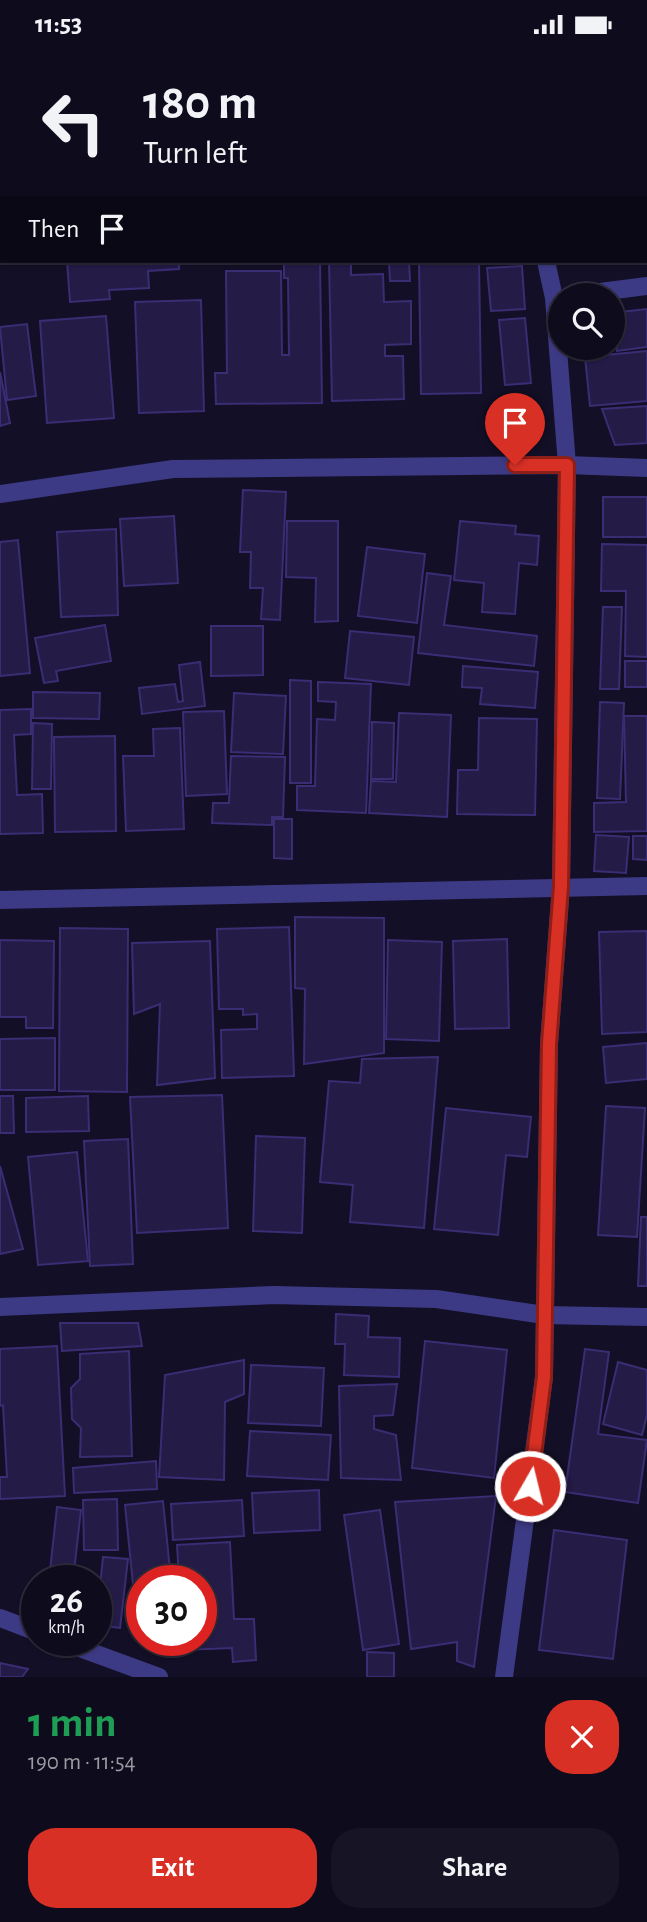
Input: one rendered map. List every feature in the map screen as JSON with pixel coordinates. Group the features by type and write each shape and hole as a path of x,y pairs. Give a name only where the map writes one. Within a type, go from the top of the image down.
{"street":[{"path":"547,263 555,283"},
{"path":"625,289 647,286"},
{"path":"504,1677 544,1377 549,1044 561,886 567,465 563,360"},
{"path":"0,494 173,469 567,465 647,468"},
{"path":"0,900 647,886"},
{"path":"0,1307 274,1294 436,1299 544,1315 647,1317"},
{"path":"0,1618 21,1626"},
{"path":"102,1656 159,1677"}],"building":[{"path":"67,263 179,263 179,269 148,271 149,288 109,290 110,299 70,302"},
{"path":"284,263 320,263 322,403 216,404 215,373 227,373 226,271 281,271 282,355 289,355 288,278 284,278"},
{"path":"329,263 351,263 351,275 383,274 384,302 411,301 411,344 385,345 385,356 403,356 404,399 332,401"},
{"path":"389,263 409,263 410,281 390,281"},
{"path":"419,263 479,263 481,393 421,394"},
{"path":"522,266 525,309 491,311 487,268"},
{"path":"201,300 204,411 139,413 135,302"},
{"path":"647,309 647,347 625,350 625,312"},
{"path":"106,316 114,418 47,423 40,321"},
{"path":"525,318 531,383 505,385 499,320"},
{"path":"27,324 36,396 7,400 0,327"},
{"path":"647,351 647,401 590,406 585,360 625,360 625,353"},
{"path":"0,372 10,423 0,426"},
{"path":"647,406 647,443 615,445 602,409"},
{"path":"243,490 286,492 280,620 261,619 263,588 250,588 251,552 240,552"},
{"path":"603,497 647,497 647,537 603,537"},
{"path":"174,516 178,583 124,586 120,519"},
{"path":"287,521 338,521 338,621 315,622 316,578 286,577"},
{"path":"460,521 516,526 515,534 539,536 537,565 519,563 515,614 482,612 484,583 454,580"},
{"path":"116,529 118,615 61,617 57,532"},
{"path":"18,540 30,673 0,676 0,542"},
{"path":"602,544 647,545 647,657 625,656 626,591 601,591"},
{"path":"367,547 425,554 417,623 358,616"},
{"path":"427,573 451,576 444,625 537,636 534,666 418,653"},
{"path":"603,607 622,607 619,689 600,689"},
{"path":"105,625 111,661 56,671 58,681 44,683 35,638"},
{"path":"211,626 263,626 263,675 211,676"},
{"path":"350,631 414,637 409,685 345,678"},
{"path":"625,661 647,661 647,687 625,687"},
{"path":"200,662 205,706 142,714 139,688 175,684 178,702 183,701 179,665"},
{"path":"463,666 538,672 535,708 480,704 482,688 462,687"},
{"path":"290,680 311,681 311,783 290,783"},
{"path":"318,682 371,684 366,813 297,810 297,786 315,786 317,719 335,720 336,702 318,701"},
{"path":"33,692 100,693 99,719 33,718"},
{"path":"234,693 286,696 283,754 231,752"},
{"path":"600,702 624,703 620,799 597,798"},
{"path":"31,709 31,734 14,735 17,795 42,794 43,833 0,834 0,710"},
{"path":"224,711 227,794 186,796 183,712"},
{"path":"399,713 451,715 447,817 369,813 371,781 396,782"},
{"path":"624,716 647,716 647,831 594,832 594,803 626,802"},
{"path":"479,718 537,719 535,815 457,814 458,770 478,770"},
{"path":"372,722 394,723 393,779 371,779"},
{"path":"33,723 52,724 51,789 32,789"},
{"path":"180,728 184,829 126,831 123,756 154,756 153,729"},
{"path":"115,736 116,831 55,832 54,737"},
{"path":"231,756 285,757 283,817 272,817 272,825 212,823 213,803 229,803"},
{"path":"274,819 292,819 292,859 274,858"},
{"path":"596,835 629,837 626,873 594,871"},
{"path":"633,836 647,836 647,860 633,859"},
{"path":"295,917 384,918 384,1053 304,1064 305,989 295,988"},
{"path":"289,927 294,1076 222,1078 221,1030 257,1029 257,1014 243,1015 243,1009 219,1009 217,929"},
{"path":"60,928 128,929 127,1092 59,1091"},
{"path":"647,931 647,1032 602,1034 599,932"},
{"path":"507,939 509,1028 455,1029 453,941"},
{"path":"0,940 54,941 53,1028 26,1028 26,1017 0,1017"},
{"path":"388,940 442,942 439,1041 386,1039"},
{"path":"210,941 215,1078 157,1085 160,1004 134,1014 132,943"},
{"path":"55,1038 55,1090 0,1090 0,1039"},
{"path":"647,1043 647,1079 606,1083 603,1047"},
{"path":"438,1057 424,1228 350,1222 353,1185 320,1182 329,1081 360,1083 362,1059"},
{"path":"222,1095 228,1228 137,1233 130,1097"},
{"path":"0,1096 13,1096 14,1133 0,1133"},
{"path":"88,1096 89,1131 26,1132 26,1098"},
{"path":"606,1106 645,1108 637,1237 598,1235"},
{"path":"446,1108 531,1117 527,1157 506,1155 498,1235 434,1229"},
{"path":"256,1136 305,1138 302,1233 253,1231"},
{"path":"128,1139 133,1264 90,1266 84,1141"},
{"path":"77,1152 88,1261 38,1265 28,1157"},
{"path":"0,1166 23,1249 0,1254"},
{"path":"641,1217 647,1217 647,1286 638,1286"},
{"path":"336,1314 369,1316 368,1337 400,1338 399,1377 344,1375 345,1344 335,1344"},
{"path":"60,1323 138,1323 142,1346 62,1351"},
{"path":"425,1341 507,1350 494,1478 412,1468"},
{"path":"57,1346 65,1496 0,1499 0,1477 7,1477 3,1405 0,1406 0,1349"},
{"path":"585,1349 609,1352 598,1434 647,1440 638,1503 565,1492"},
{"path":"129,1351 132,1456 80,1457 81,1428 72,1419 71,1388 80,1379 80,1354"},
{"path":"244,1360 244,1394 225,1402 224,1480 159,1477 165,1375"},
{"path":"618,1362 647,1370 647,1415 642,1435 603,1424"},
{"path":"251,1365 324,1368 321,1426 248,1423"},
{"path":"397,1384 393,1415 374,1416 374,1429 396,1435 401,1480 341,1478 339,1386"},
{"path":"250,1431 331,1435 328,1480 247,1476"},
{"path":"156,1461 157,1489 74,1493 73,1468"},
{"path":"319,1490 320,1530 254,1533 252,1493"},
{"path":"496,1496 474,1667 457,1661 457,1642 411,1649 395,1502"},
{"path":"117,1499 118,1550 84,1550 83,1500"},
{"path":"242,1500 244,1536 173,1540 171,1504"},
{"path":"163,1501 169,1565 131,1565 125,1505"},
{"path":"57,1507 81,1510 75,1565 51,1565"},
{"path":"380,1510 399,1644 363,1650 344,1515"},
{"path":"554,1530 627,1540 613,1659 539,1650"},
{"path":"230,1542 234,1619 254,1619 256,1660 233,1662 232,1648 217,1649 217,1565 178,1565 177,1545"},
{"path":"103,1557 128,1559 120,1628 112,1627 112,1565 102,1565"},
{"path":"367,1652 394,1653 394,1677 367,1677"},
{"path":"0,1663 28,1669 22,1677 0,1677"}],"route":[{"path":"515,465 567,465 561,886 549,1044 544,1377 530,1486"}]}
